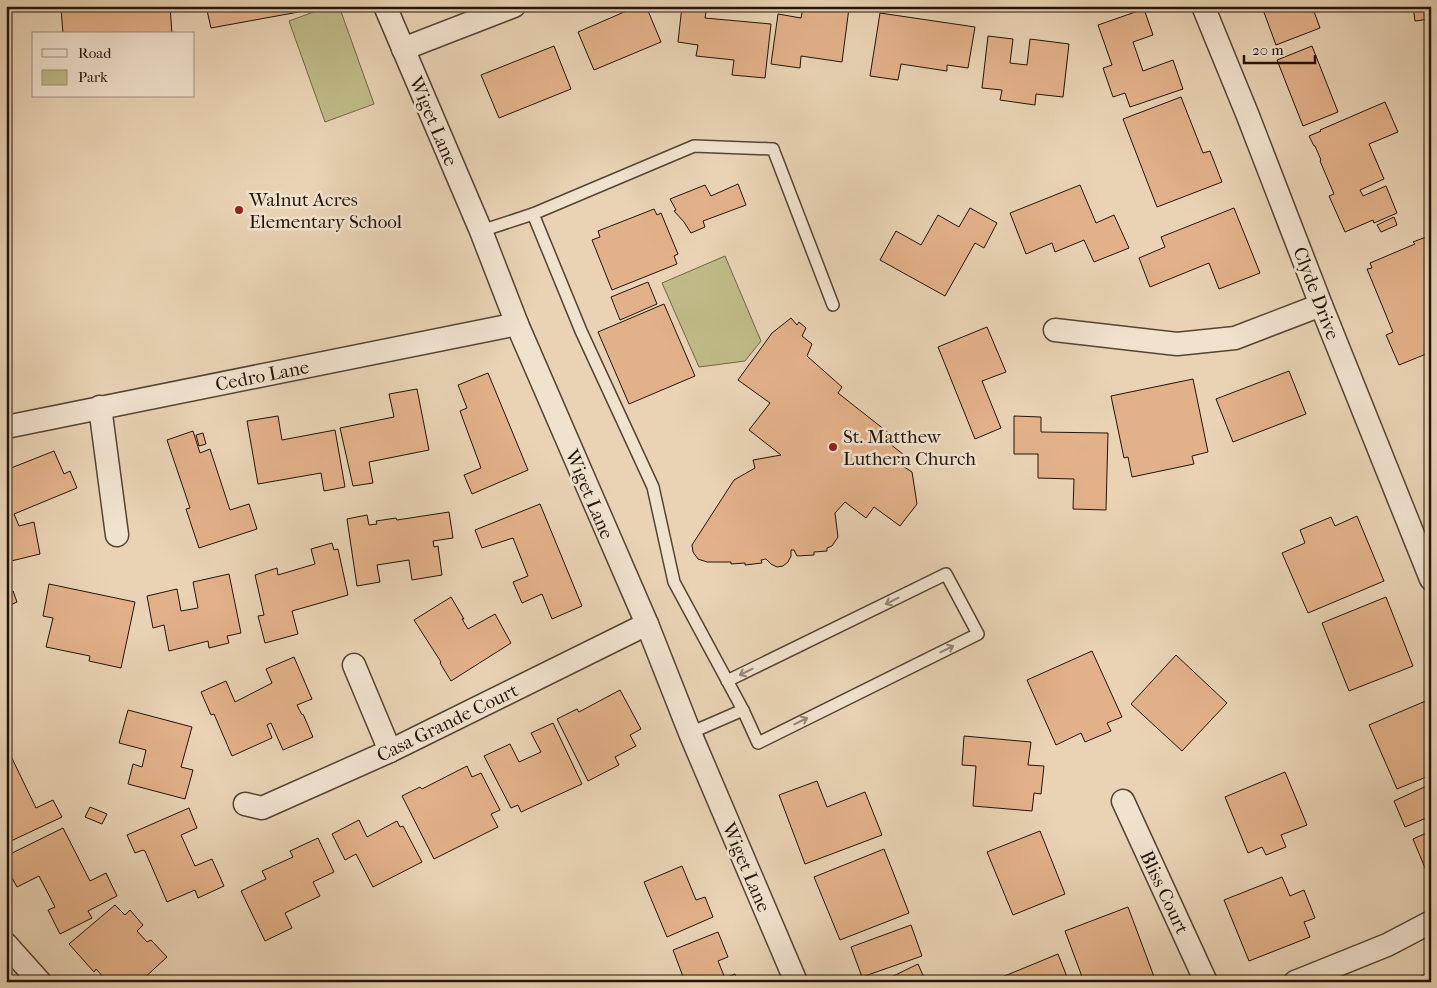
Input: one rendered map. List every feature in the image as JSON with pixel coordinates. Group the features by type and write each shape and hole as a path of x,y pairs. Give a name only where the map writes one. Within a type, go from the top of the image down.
{"street":[{"name":"Wiget Lane","path":"385,6 481,231 517,324 646,624 690,733 796,982"},
{"path":"403,49 514,6"},
{"name":"Clyde Drive","path":"1203,6 1431,579"},
{"path":"1055,330 1177,344 1235,338 1321,305"},
{"name":"Cedro Lane","path":"6,427 517,324"},
{"path":"100,407 117,536"},
{"name":"Casa Grande Court","path":"245,804 262,808 390,751 646,624"},
{"path":"354,665 390,751"},
{"name":"Bliss Court","path":"1123,801 1206,982"},
{"path":"1295,982 1387,945 1431,922"},
{"path":"6,944 40,982"}],"lane":[{"path":"481,231 533,214 694,146 773,150 833,305"},
{"path":"533,214 581,331 653,487 674,582 727,681 743,710 758,743 978,634 946,574 727,681"},
{"path":"690,733 743,710"}],"green space":[{"path":"330,6 339,6 374,104 325,122 289,21"},
{"path":"725,256 761,341 745,361 699,367 662,283"}],"building":[{"path":"79,6 170,6 172,32 63,32 61,8"},
{"path":"206,6 315,6 315,9 211,28"},
{"path":"638,6 646,6 661,42 594,70 578,32"},
{"path":"682,6 707,6 705,18 771,24 765,78 732,75 734,60 696,56 698,45 678,42"},
{"path":"809,6 849,8 842,62 801,56 800,68 771,64 778,14 801,18 803,8 809,9"},
{"path":"1312,6 1320,28 1276,45 1262,7"},
{"path":"1413,6 1431,6 1431,19 1415,21"},
{"path":"1144,9 1153,35 1133,42 1143,71 1173,60 1183,89 1130,107 1125,93 1113,97 1103,68 1112,65 1098,25"},
{"path":"880,13 975,27 968,68 947,65 947,71 901,64 898,80 870,76"},
{"path":"988,36 1013,39 1010,63 1027,65 1030,39 1069,44 1063,97 1036,94 1035,105 1000,100 1002,90 982,88"},
{"path":"554,46 571,89 499,118 481,75"},
{"path":"1312,46 1338,112 1303,126 1277,60"},
{"path":"1181,97 1203,153 1210,151 1222,182 1157,207 1123,119"},
{"path":"1385,102 1398,132 1369,144 1384,179 1360,190 1363,196 1386,186 1397,213 1374,223 1373,220 1345,232 1329,196 1334,194 1315,146 1309,136"},
{"path":"738,184 746,205 703,221 705,227 691,233 674,211 676,210 670,199 705,185 711,196"},
{"path":"1080,185 1096,223 1114,215 1129,248 1094,262 1084,240 1055,252 1052,243 1026,254 1010,213"},
{"path":"970,208 997,223 984,248 975,243 945,296 880,260 896,231 921,245 938,215 959,227"},
{"path":"1234,208 1260,273 1219,289 1209,263 1150,287 1139,258 1165,247 1161,237"},
{"path":"654,209 657,215 661,213 678,254 674,256 677,264 612,290 592,240 600,237 598,231"},
{"path":"1394,217 1397,225 1381,232 1377,225"},
{"path":"1431,235 1431,266 1426,269 1431,281 1431,352 1399,365 1386,335 1393,332 1367,269 1372,268 1370,263 1415,244 1413,242"},
{"path":"648,282 657,304 620,320 611,297"},
{"path":"664,304 695,376 629,404 598,332"},
{"name":"St. Matthew Luthern Church","path":"791,318 797,325 799,322 806,328 802,336 812,344 807,356 842,387 838,393 890,434 885,440 904,455 898,463 912,472 917,504 900,526 874,507 866,518 845,502 835,513 838,537 832,546 827,548 827,551 814,552 814,555 797,556 794,550 791,550 788,562 783,566 777,567 766,559 761,560 762,563 745,565 745,563 707,562 698,559 693,552 692,545 734,480 755,468 753,460 781,455 749,430 770,403 738,380 772,333"},
{"path":"987,327 1006,372 982,381 1001,428 975,439 938,347"},
{"path":"1289,371 1306,414 1233,442 1216,399"},
{"path":"488,373 528,470 472,494 464,475 481,468 460,411 467,408 458,385"},
{"path":"1193,379 1208,452 1192,456 1194,464 1132,477 1128,457 1124,458 1111,396"},
{"path":"417,389 429,450 369,462 373,483 353,486 340,428 394,417 389,394"},
{"path":"278,416 282,440 335,430 345,487 324,491 321,473 258,484 247,421"},
{"path":"1014,416 1041,417 1041,432 1108,433 1106,510 1073,509 1074,479 1038,478 1038,454 1014,454"},
{"path":"193,431 200,453 210,449 230,510 249,504 257,529 199,548 186,509 190,508 167,440"},
{"path":"203,433 206,444 199,446 196,435"},
{"path":"54,451 64,474 70,471 77,488 14,514 19,526 34,522 40,554 7,562 6,470"},
{"path":"540,504 582,606 552,619 542,594 522,603 513,582 528,576 513,538 482,548 475,530"},
{"path":"449,512 453,538 433,541 434,547 438,546 442,575 412,580 409,560 377,565 380,582 357,586 347,519 367,515 369,525 377,524 376,521 396,518 397,520"},
{"path":"1357,516 1384,581 1308,613 1282,553 1305,543 1300,530 1331,517 1335,526"},
{"path":"332,543 334,550 338,549 348,595 292,611 298,634 265,643 258,616 264,615 255,575 277,568 278,575 315,564 311,549"},
{"path":"229,574 241,633 227,636 229,643 209,648 208,641 169,651 164,625 153,628 147,596 177,589 181,611 198,608 193,582"},
{"path":"49,584 135,602 121,668 89,661 90,656 46,647 53,618 43,616"},
{"path":"13,591 17,602 6,607 6,594"},
{"path":"451,597 468,629 495,614 511,643 451,681 414,620"},
{"path":"1386,597 1413,666 1349,691 1322,623"},
{"path":"1092,651 1122,717 1107,723 1111,731 1085,742 1081,733 1056,745 1027,680"},
{"path":"1176,655 1227,703 1182,751 1131,704"},
{"path":"294,657 312,699 297,705 313,737 283,750 271,723 267,725 272,738 232,756 214,714 211,715 201,692 226,681 235,702 272,683 266,669"},
{"path":"620,690 641,729 630,735 636,746 615,757 619,765 588,781 557,719 577,709 579,712"},
{"path":"1428,700 1431,706 1431,775 1397,789 1369,725"},
{"path":"128,710 192,727 181,767 193,770 185,799 128,784 133,764 142,767 146,750 119,743"},
{"path":"553,723 582,784 521,812 518,805 511,808 484,756 510,744 519,762 541,752 531,733"},
{"path":"964,736 1031,742 1028,765 1044,766 1041,794 1034,793 1032,811 973,806 976,766 962,765"},
{"path":"8,750 36,808 53,800 62,817 11,841 6,831 6,751"},
{"path":"467,766 472,777 481,773 500,810 491,814 498,827 434,859 402,796 420,787 422,789"},
{"path":"1285,772 1307,825 1281,835 1286,847 1266,855 1262,847 1248,853 1225,797"},
{"path":"817,781 827,807 865,792 882,835 805,864 779,795"},
{"path":"1431,784 1431,816 1405,827 1394,801"},
{"path":"90,807 107,814 102,824 85,817"},
{"path":"189,808 197,828 181,835 195,866 212,859 224,886 198,898 195,890 167,902 145,851 135,853 127,835"},
{"path":"359,820 367,837 397,821 400,827 403,826 422,862 373,887 356,854 345,860 332,834"},
{"path":"63,828 90,881 106,873 117,896 88,911 92,918 60,934 48,910 55,907 39,876 17,887 6,867 6,856"},
{"path":"1040,831 1065,894 1013,915 987,852"},
{"path":"1431,831 1431,874 1428,875 1413,839"},
{"path":"318,838 334,872 313,882 320,896 285,913 292,928 265,941 241,891 266,879 262,871 293,857 290,851"},
{"path":"884,849 909,913 840,940 814,877"},
{"path":"682,866 696,900 705,897 713,917 667,937 644,882"},
{"path":"1282,877 1290,896 1304,890 1315,918 1304,922 1310,937 1249,961 1224,900"},
{"path":"115,905 125,915 130,910 143,925 137,931 147,942 151,940 167,957 142,980 144,982 104,982 106,980 96,969 94,972 69,944"},
{"path":"1128,907 1156,982 1084,982 1065,931"},
{"path":"911,925 922,956 862,977 851,947"},
{"path":"718,932 728,957 718,961 725,978 735,974 738,982 685,982 673,950"},
{"path":"1058,954 1069,982 990,982"},
{"path":"918,964 926,982 881,982"},
{"path":"1431,972 1431,982 1408,982"}],"place":[{"name":"Walnut Acres Elementary School","path":"239,210"},
{"name":"St. Matthew Luthern Church","path":"833,447"}]}
